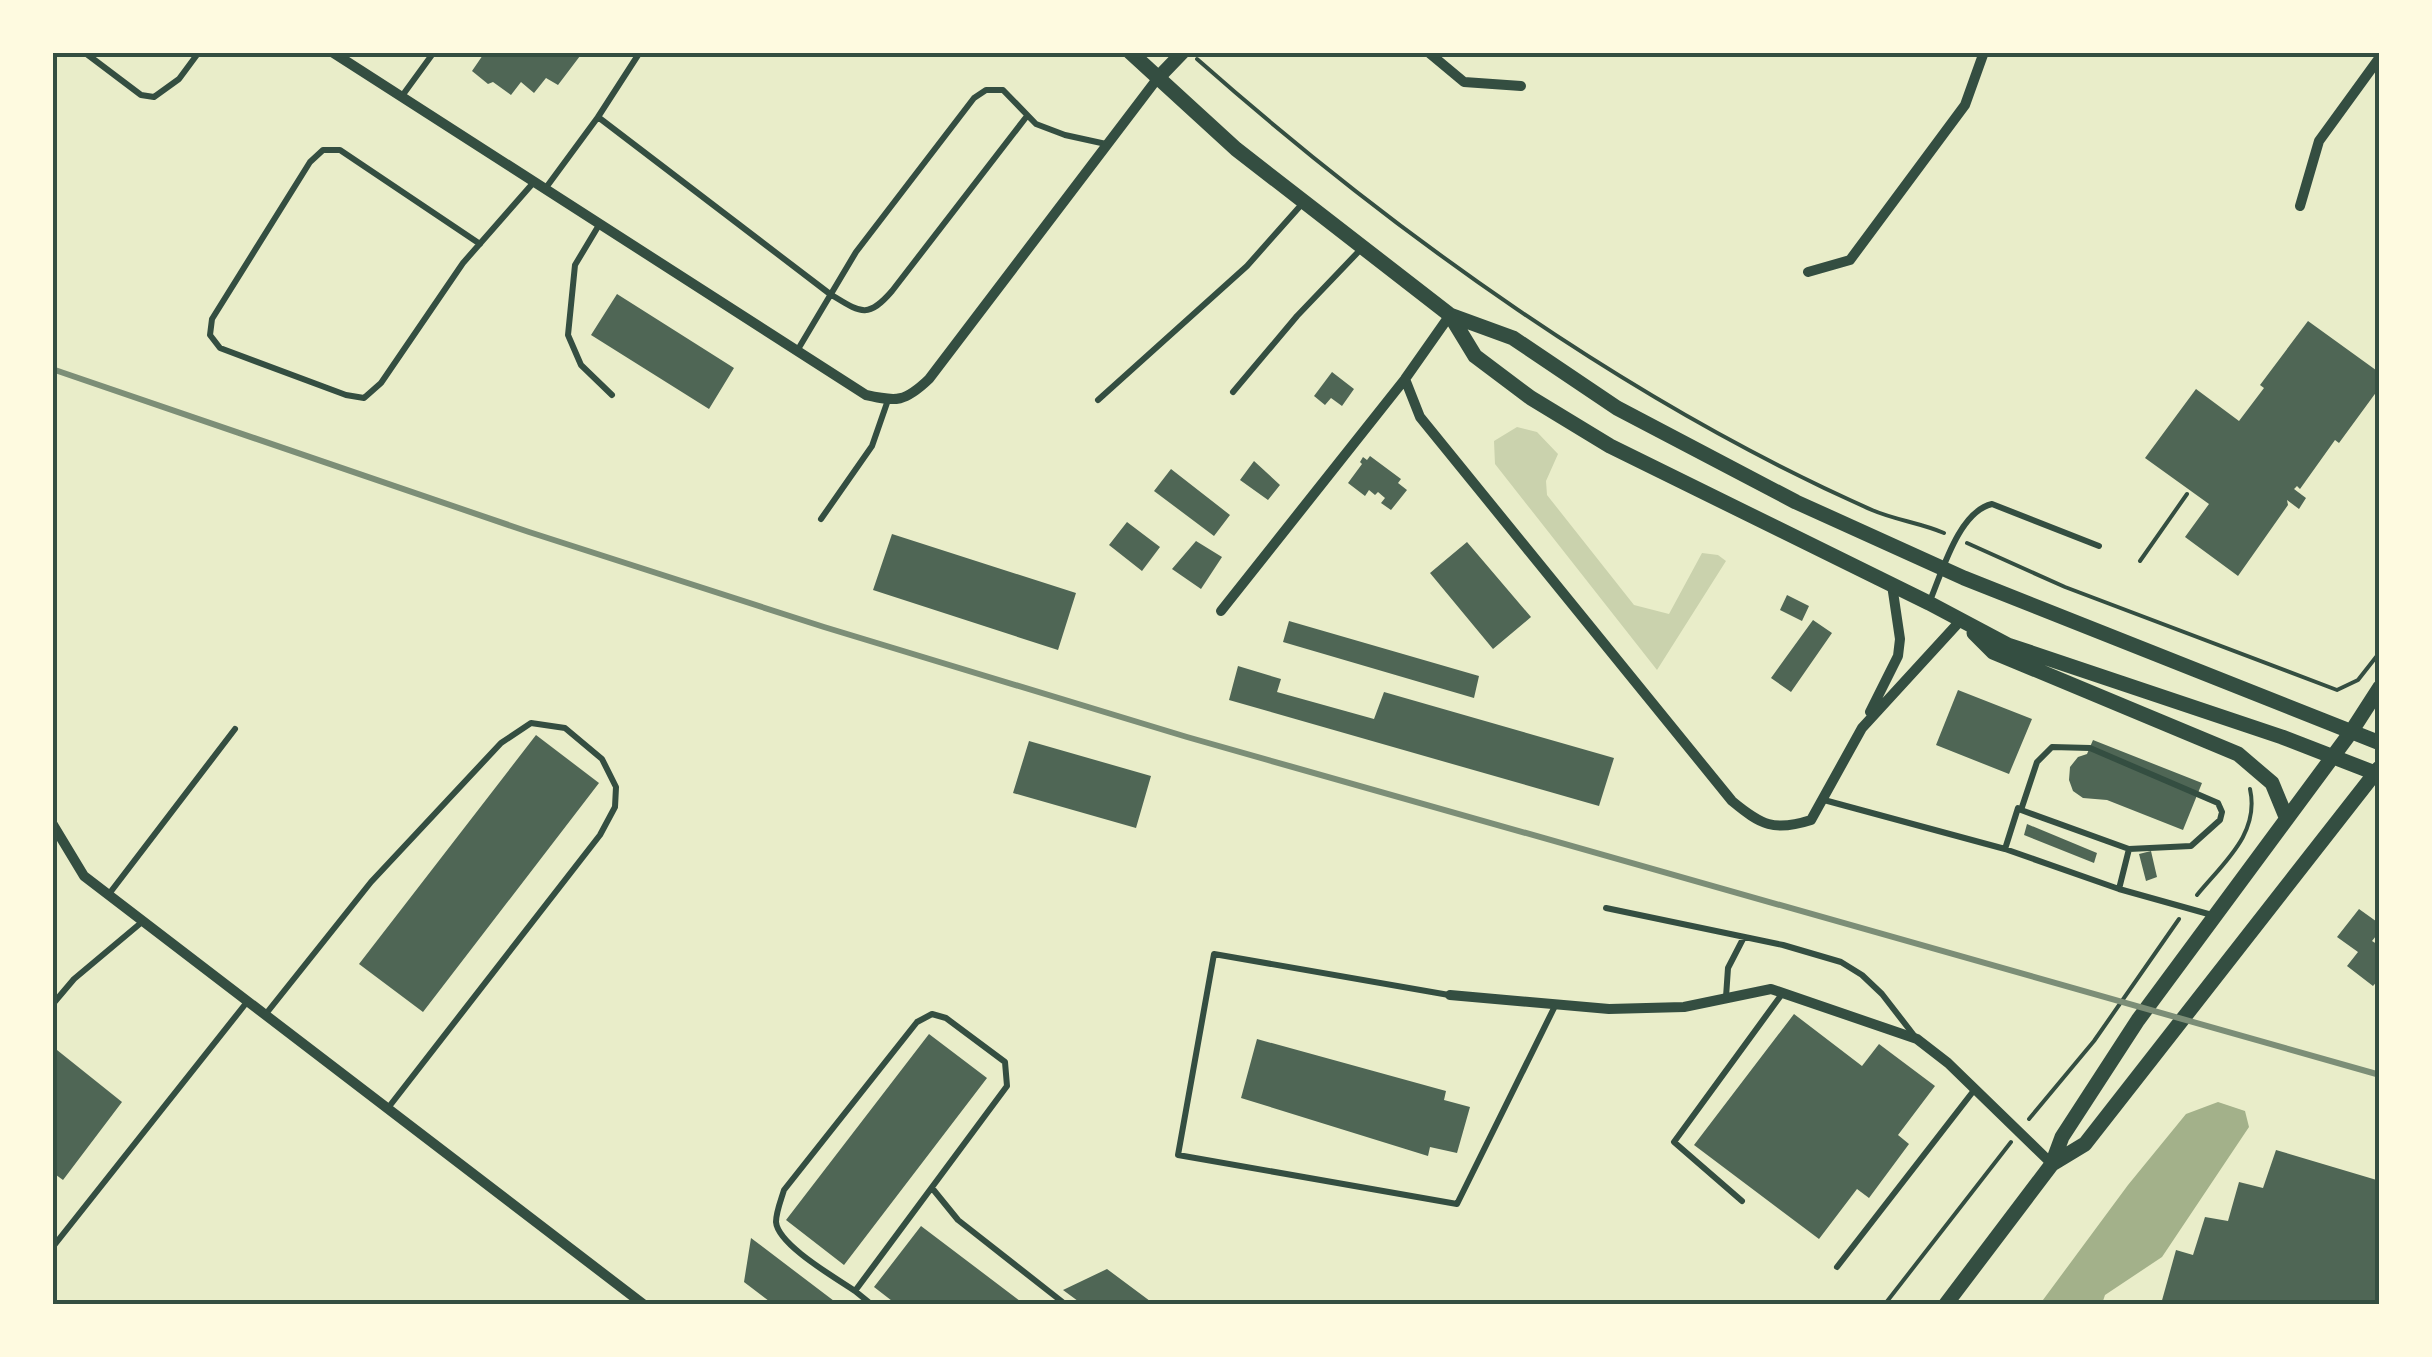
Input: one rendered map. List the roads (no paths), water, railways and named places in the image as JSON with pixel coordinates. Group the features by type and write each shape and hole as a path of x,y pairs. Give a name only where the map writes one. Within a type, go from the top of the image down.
{"main road":[{"path":"1130,52 1303,203 1450,316 1513,338 1617,408 1796,502 1944,569 2380,743"},
{"path":"1450,316 1475,356 1531,398 1610,446 2008,645 2377,770 2086,1144 2052,1164"},
{"path":"1961,620 1994,652 2238,754 2272,783 2286,817"},
{"path":"1946,1304 2052,1164 2062,1137 2138,1020 2380,688"}],"street":[{"path":"332,52 866,394 894,401 913,394 929,379 1157,79 1186,52"},
{"path":"1428,52 1464,82 1521,86"},
{"path":"1808,272 1850,260 1964,105 1984,52"},
{"path":"2300,206 2319,141 2380,57"},
{"path":"1221,610 1450,316"},
{"path":"1405,378 1420,417 1732,801 1754,819 1775,827 1811,820 1824,800 1898,656 1900,639 1892,585"},
{"path":"1862,728 1961,620"},
{"path":"52,823 84,876 643,1304"},
{"path":"1450,996 1609,1009 1684,1007 1771,989 1917,1039 2052,1164"}],"lane":[{"path":"84,52 142,95 154,97 179,78 199,52"},
{"path":"401,96 434,52"},
{"path":"545,189 598,118 640,52"},
{"path":"797,350 856,252 974,98 986,90 1003,90 1036,124 1065,136 1107,144"},
{"path":"598,118 830,294 866,312 877,308 1027,116"},
{"path":"480,244 340,150 323,150 310,162 212,319 210,335 220,348 346,395 364,398 381,383 463,263 480,244 534,182"},
{"path":"1098,400 1247,266 1303,203"},
{"path":"600,224 574,264 568,335 581,365 612,395"},
{"path":"1234,392 1297,316 1362,248"},
{"path":"821,518 872,446 888,400"},
{"path":"1929,603 1955,538 1980,507 1992,504 2099,546"},
{"path":"266,1015 371,882 501,743 531,723 565,728 602,759 616,786 615,808 600,835 388,1109"},
{"path":"108,895 235,729"},
{"path":"2006,849 2018,808 2021,810 2130,848 2191,846 2220,820 2222,812 2218,802 2090,748 2052,747 2038,762 2021,810"},
{"path":"1824,800 2006,849 2213,916"},
{"path":"2119,888 2130,848"},
{"path":"1606,908 1841,962 1862,974 1882,994 1917,1039"},
{"path":"52,1006 74,979 143,921"},
{"path":"1726,998 1728,968 1744,937"},
{"path":"1450,996 1214,954 1178,1154 1457,1204 1556,1004"},
{"path":"1742,1201 1674,1142 1783,993"},
{"path":"52,1248 248,1001"},
{"path":"855,1291 1007,1086 1005,1062 946,1018 932,1014 917,1022 784,1190 778,1210 776,1226 785,1241 871,1304"},
{"path":"1837,1267 1975,1089"},
{"path":"932,1188 958,1220 1065,1304"}],"railway":[{"path":"52,369 529,532 824,627 1187,737 2380,1075"}]}
